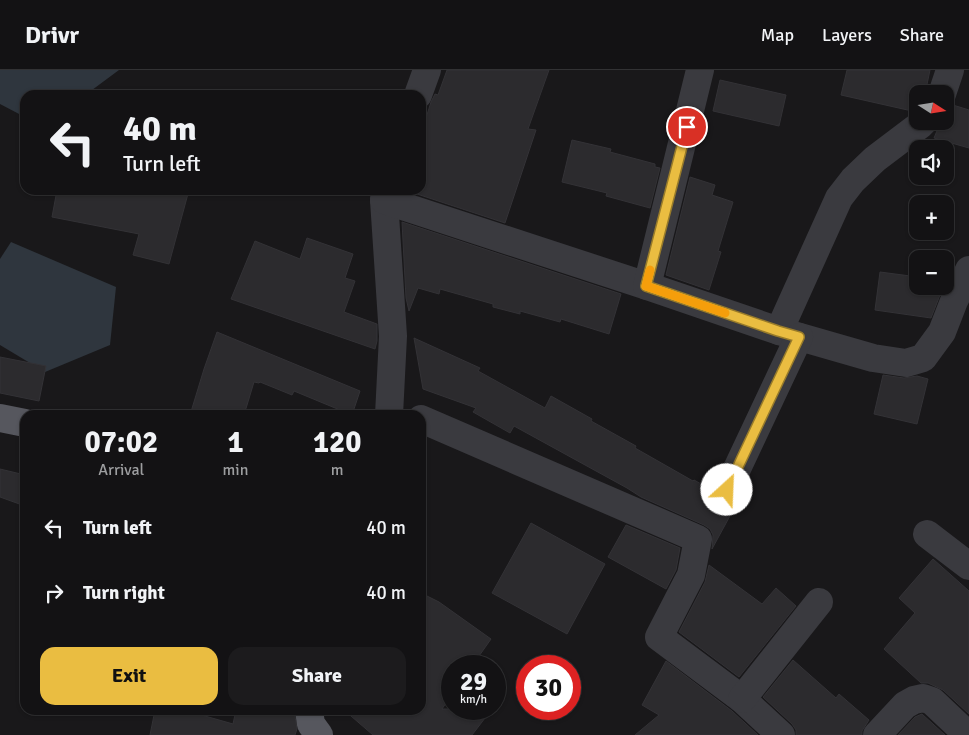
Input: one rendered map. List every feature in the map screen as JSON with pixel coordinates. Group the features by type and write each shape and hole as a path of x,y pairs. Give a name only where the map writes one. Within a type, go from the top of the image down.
{"main road":[{"path":"0,418 20,422"},
{"path":"310,715 311,724 319,735"}],"street":[{"path":"420,90 427,70"},
{"path":"646,286 700,70"},
{"path":"945,85 950,70"},
{"path":"727,490 789,334 839,198 853,180 875,159 913,130"},
{"path":"397,410 385,195 789,334 873,358 906,363 923,358 942,332 969,270"},
{"path":"426,420 698,539 691,575 659,637 742,699 781,735"},
{"path":"927,534 969,566"},
{"path":"742,699 819,602"},
{"path":"877,735 905,705 923,698 932,701 968,735"}],"shaded area":[{"path":"0,70 119,70 92,90 20,90 20,114 0,104"},
{"path":"11,242 116,287 110,345 45,372 0,345 0,259"}],"building":[{"path":"447,70 549,70 528,129 536,130 505,223 420,195 426,195 426,118 435,94 438,95"},
{"path":"847,70 930,70 927,85 909,85 909,110 841,95"},
{"path":"720,80 786,95 779,126 713,111"},
{"path":"954,105 969,110 969,148 954,144 954,140 934,138 937,130 954,130"},
{"path":"572,140 611,149 610,152 655,164 655,167 660,168 650,208 606,196 607,193 562,182"},
{"path":"690,177 715,185 712,195 733,202 718,251 721,252 709,290 666,275"},
{"path":"56,195 188,195 169,264 133,255 139,234 52,217"},
{"path":"402,222 621,294 609,334 561,319 560,322 520,311 520,314 493,307 493,304 440,289 439,294 418,288 409,311 406,298"},
{"path":"307,238 353,254 345,278 355,281 344,312 377,324 375,349 231,299 255,241 300,259"},
{"path":"880,272 909,276 909,295 940,295 931,318 875,310"},
{"path":"217,332 360,391 354,410 340,410 294,391 292,395 260,382 254,382 246,410 192,410"},
{"path":"414,338 480,368 478,371 545,408 551,396 636,446 635,448 712,490 714,498 720,504 728,506 737,503 712,549 713,535 710,529 704,525 641,497 514,426 510,433 473,412 476,408 423,389"},
{"path":"0,357 46,366 39,401 0,393"},
{"path":"883,375 904,378 917,376 928,379 917,424 874,414"},
{"path":"0,469 20,474 20,504 0,497"},
{"path":"531,523 605,564 567,634 492,593"},
{"path":"626,525 680,548 676,570 666,589 608,557"},
{"path":"933,559 969,591 969,714 943,690 928,683 921,683 884,649 915,613 899,598"},
{"path":"709,565 762,604 776,588 796,606 739,677 679,632 705,582"},
{"path":"426,596 439,602 491,639 480,655 441,655 441,720 484,720 472,735 373,735 350,715 426,715"},
{"path":"793,660 836,698 839,694 869,720 862,731 862,735 796,735 796,730 792,724 763,697"},
{"path":"666,661 732,711 758,735 635,735 659,715 642,705"},
{"path":"922,714 945,735 898,735 915,717"},
{"path":"154,715 202,715 233,724 235,715 295,715 297,729 295,735 150,735"}],"slow traffic":[{"path":"650,270 646,286 725,313"}],"route":[{"path":"687,127 646,286 799,337 727,490"}]}
